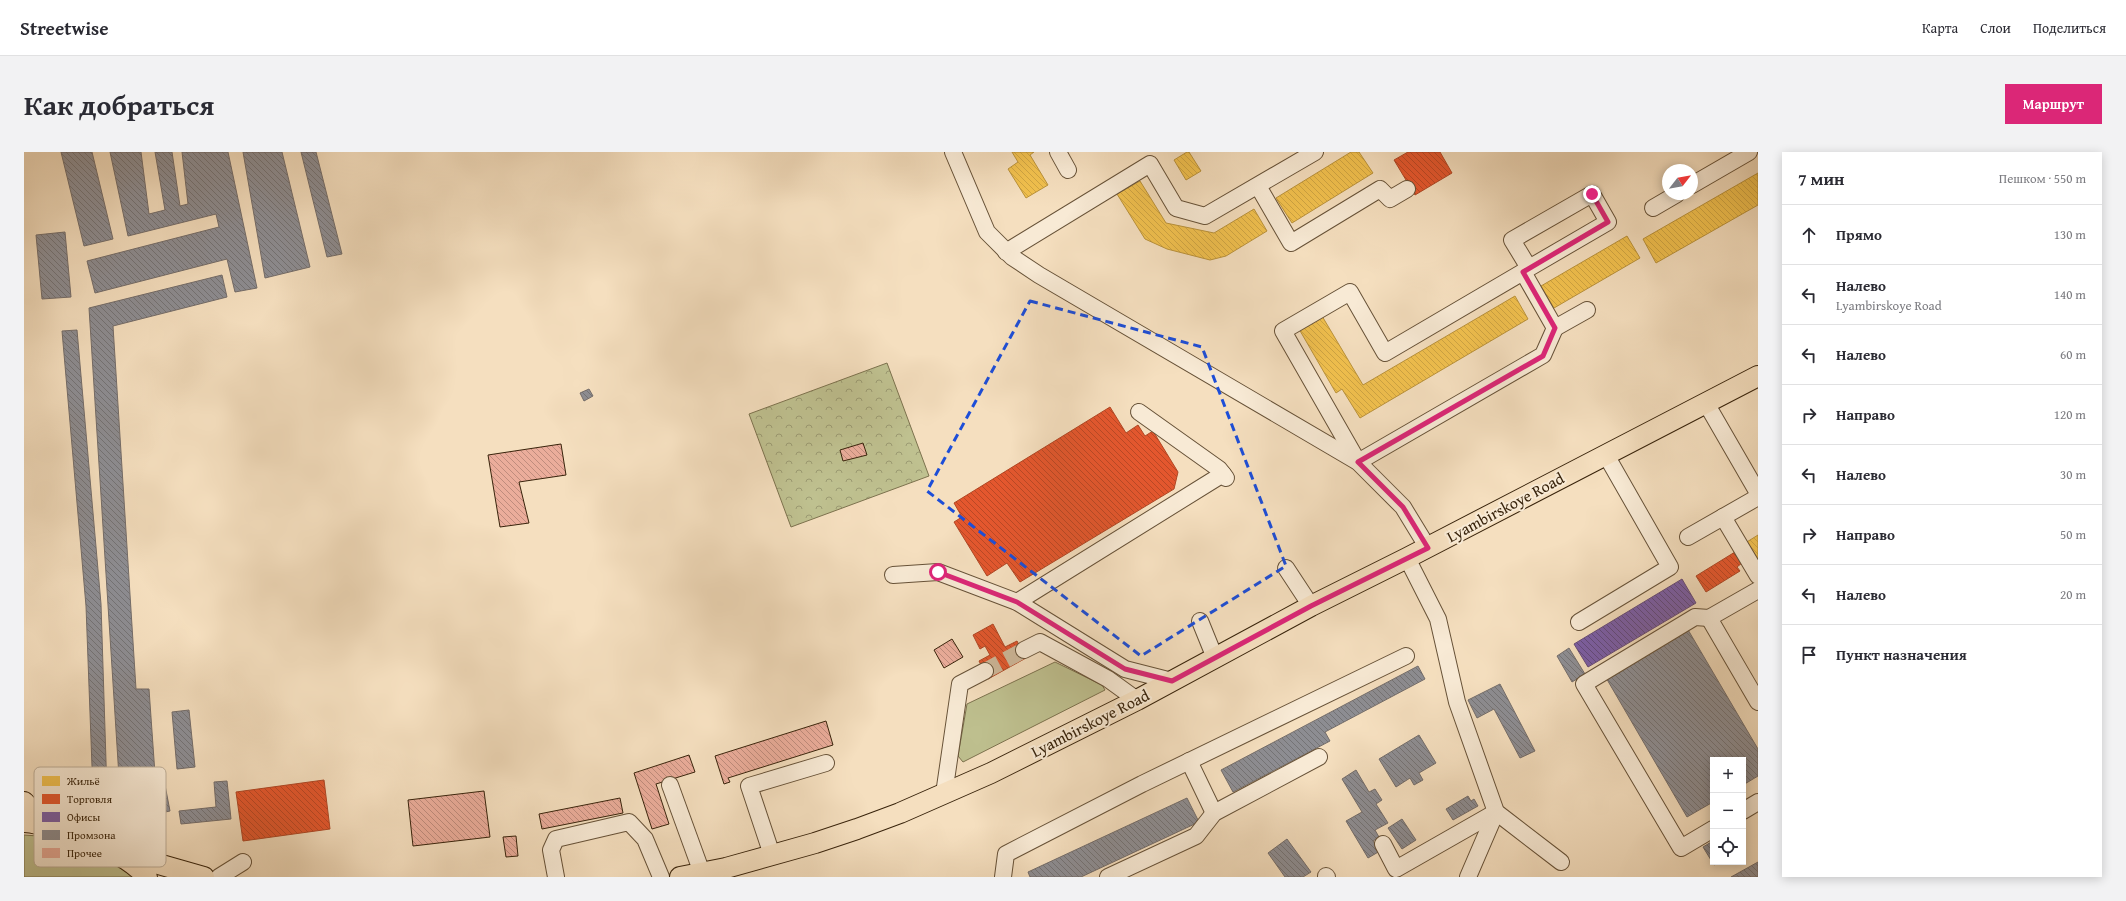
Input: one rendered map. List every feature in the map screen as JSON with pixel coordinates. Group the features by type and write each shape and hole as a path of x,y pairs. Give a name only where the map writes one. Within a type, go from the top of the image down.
{"main road":[{"name":"Lyambirskoye Road","path":"680,877 702,872 728,872 772,855 857,829 944,794 1137,700 1311,606 1428,548 1758,376"},
{"path":"24,802 34,813"},
{"path":"24,822 34,823"},
{"path":"166,866 204,877"},
{"path":"135,867 147,877"}],"lane":[{"path":"953,152 987,232 1006,252 1039,275 1358,462 1403,507 1428,548"},
{"path":"1058,152 1068,170"},
{"path":"1006,252 1150,164 1176,208 1205,216 1315,152"},
{"path":"1698,182 1749,152"},
{"path":"1258,186 1291,242 1380,188 1390,199 1407,189"},
{"path":"1358,462 1283,331 1350,292 1385,353 1526,270 1608,222 1592,194 1512,240 1526,270 1555,328"},
{"path":"1653,208 1667,200"},
{"path":"1358,462 1543,356 1555,328 1586,310"},
{"path":"1706,403 1758,493"},
{"path":"1017,602 1051,583 1224,476 1219,469 1139,412"},
{"path":"1579,622 1670,567 1606,455"},
{"path":"1688,537 1758,497"},
{"path":"1723,517 1758,576"},
{"path":"1407,558 1438,619 1457,702 1496,812 1561,862"},
{"path":"1286,568 1311,606"},
{"path":"893,575 938,572 1017,602 1125,669 1172,681"},
{"path":"1710,831 1681,848 1584,684 1695,617 1709,618 1758,590"},
{"path":"1709,618 1758,702"},
{"path":"1200,621 1215,658"},
{"path":"1024,650 1040,642 1108,679 1137,700"},
{"path":"1003,877 1006,854 1189,761 1406,656"},
{"path":"944,794 960,684 986,670"},
{"path":"1108,877 1196,836 1214,813 1319,757"},
{"path":"1189,761 1214,813"},
{"path":"772,855 749,786 826,763"},
{"path":"670,785 702,872"},
{"path":"1746,809 1758,802"},
{"path":"1383,844 1396,869 1496,812"},
{"path":"1468,877 1496,812"},
{"path":"556,877 551,850 556,839 629,822 645,839 661,877"},
{"path":"219,877 243,862"}],"highlighted area":[{"path":"1030,301 1202,347 1286,566 1141,656 927,491"}],"green space":[{"path":"887,363 929,476 791,527 749,414"},
{"path":"1055,662 1102,685 1105,690 963,762 958,756 967,704"},
{"path":"24,835 34,836 34,867 119,867 133,877 24,877"}],"building: Жильё":[{"path":"1012,152 1034,152 1030,155 1048,185 1026,198 1008,169 1018,162"},
{"path":"1189,152 1201,171 1186,180 1174,160"},
{"path":"1351,152 1359,152 1373,173 1292,223 1276,198"},
{"path":"1758,173 1758,205 1656,263 1643,239"},
{"path":"1140,181 1166,223 1214,233 1254,209 1267,231 1226,256 1210,260 1167,249 1145,239 1117,194"},
{"path":"1627,236 1640,258 1554,308 1541,286"},
{"path":"1515,296 1528,319 1360,418 1342,389 1336,393 1299,329 1322,316 1363,385"},
{"path":"1758,535 1758,572 1742,545"}],"building: Торговля":[{"path":"1408,152 1440,152 1452,173 1415,195 1394,160"},
{"path":"1110,407 1126,433 1138,425 1145,436 1153,431 1178,472 1174,489 1020,582 1007,563 987,576 954,522 962,517 954,503"},
{"path":"1735,552 1742,563 1737,567 1740,571 1706,592 1696,576"},
{"path":"993,624 1005,647 1017,641 1026,658 988,679 979,661 990,655 985,646 980,649 973,635"},
{"path":"324,780 330,829 243,841 236,792"}],"building: Офисы":[{"path":"1682,579 1696,603 1588,667 1574,644"}],"building: Промзона":[{"path":"61,152 92,152 113,239 84,246"},
{"path":"110,152 141,152 149,214 165,210 155,152 172,152 180,206 188,204 182,152 228,152 257,288 235,292 227,259 95,293 87,261 219,227 216,214 128,236"},
{"path":"243,152 282,152 310,267 265,278"},
{"path":"301,152 316,152 342,254 327,257"},
{"path":"65,232 71,297 42,299 36,235"},
{"path":"222,275 227,297 113,326 136,689 149,689 155,767 118,767 89,308"},
{"path":"77,330 101,604 106,767 92,767 86,606 62,331"},
{"path":"589,389 593,396 584,401 580,393"},
{"path":"1687,628 1758,749 1758,776 1746,783 1746,757 1710,757 1710,804 1687,817 1605,676"},
{"path":"1569,648 1585,674 1572,682 1557,656"},
{"path":"1418,666 1425,679 1325,732 1330,741 1233,792 1221,770"},
{"path":"1500,684 1535,751 1520,758 1494,709 1477,718 1468,700"},
{"path":"189,710 195,767 177,769 172,712"},
{"path":"1419,735 1436,763 1419,773 1423,780 1414,785 1410,778 1396,787 1379,759"},
{"path":"1356,770 1369,792 1375,789 1382,800 1376,804 1388,823 1375,830 1379,837 1373,841 1380,851 1368,858 1346,821 1362,812 1342,779"},
{"path":"227,781 231,819 181,824 179,811 216,807 214,782"},
{"path":"166,790 170,811 166,812"},
{"path":"1468,796 1471,801 1474,799 1478,806 1453,820 1446,809"},
{"path":"1187,798 1199,822 1081,877 1030,877 1028,872"},
{"path":"1402,819 1416,840 1402,849 1388,828"},
{"path":"1287,839 1311,872 1303,877 1285,877 1268,853"},
{"path":"1710,843 1710,858 1703,847"},
{"path":"1758,862 1758,877 1731,877"}],"building: Прочее":[{"path":"863,443 867,455 843,461 840,450"},
{"path":"561,444 566,475 519,482 529,523 500,527 488,455"},
{"path":"952,639 963,657 944,668 934,650"},
{"path":"826,721 833,745 728,778 730,782 724,784 715,756"},
{"path":"689,755 695,772 656,784 669,824 652,829 634,773"},
{"path":"484,791 490,837 413,846 408,800"},
{"path":"620,798 623,813 542,829 539,814"},
{"path":"516,836 518,856 506,857 503,837"}],"tunnel":[{"path":"985,671 1024,650"}],"route":[{"path":"938,572 1017,602 1125,669 1172,681 1311,606 1428,548 1403,507 1358,462 1543,356 1555,328 1523,272 1608,222 1592,194"}]}
